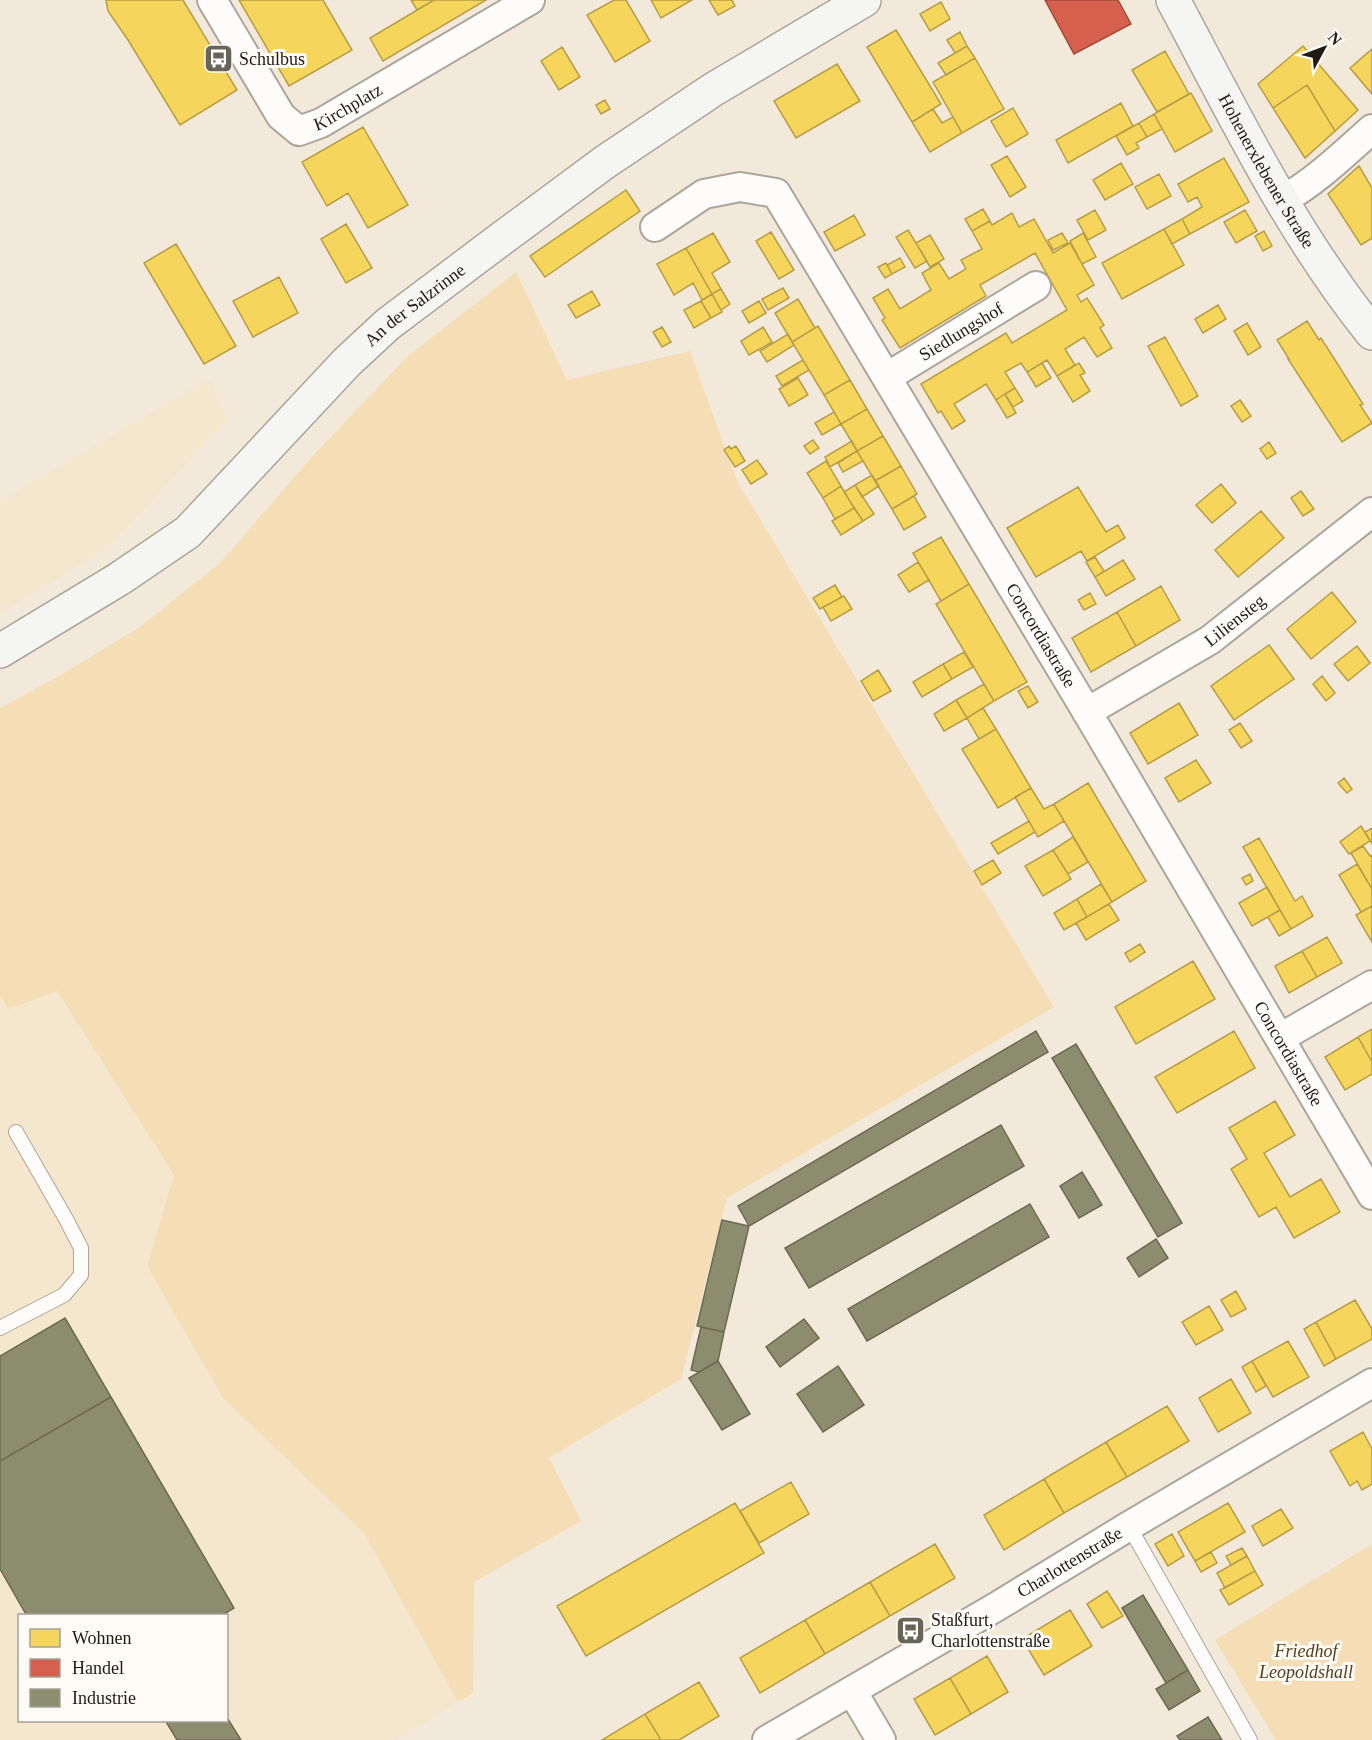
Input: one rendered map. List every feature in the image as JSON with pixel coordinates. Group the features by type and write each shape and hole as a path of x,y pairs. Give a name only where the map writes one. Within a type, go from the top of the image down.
{"main road":[{"name":"An der Salzrinne","path":"0,651 119,579 188,532 347,362 388,324 591,172 714,88 864,0"},
{"name":"Hohenerxlebener Straße","path":"1173,0 1281,201 1337,288 1372,333"}],"street":[{"name":"Kirchplatz","path":"212,0 281,116 299,131 321,123 530,0"},
{"path":"1281,201 1318,176 1372,129"},
{"name":"Concordiastraße","path":"654,227 704,194 740,187 776,193 1087,712 1372,1195"},
{"name":"Siedlungshof","path":"887,377 1035,286"},
{"name":"Liliensteg","path":"1087,712 1210,640 1372,512"},
{"path":"1280,1038 1372,985"},
{"name":"Charlottenstraße","path":"767,1740 996,1607 1128,1526 1372,1383"},
{"path":"852,1691 881,1740"}],"lane":[{"path":"0,1328 64,1295 81,1275 81,1248 16,1132"},
{"path":"1128,1526 1251,1740"}],"shaded area":[{"path":"209,379 228,419 107,548 0,614 0,501"},
{"path":"56,991 174,1175 147,1266 223,1398 364,1533 458,1702 397,1740 0,1740 0,996 8,1008"}],"green space":[{"path":"516,272 567,380 690,351 737,481 1054,1007 727,1198 681,1379 549,1458 581,1521 474,1582 473,1693 458,1702 364,1533 223,1398 147,1266 174,1175 57,991 8,1009 0,996 0,708 61,675 140,627 220,563 310,459 407,357"},
{"name":"Friedhof Leopoldshall","path":"1372,1544 1372,1740 1276,1740 1215,1640"}],"building: Wohnen":[{"path":"106,0 183,0 237,90 180,125 108,11"},
{"path":"239,0 323,0 352,50 289,86"},
{"path":"411,0 434,0 417,10"},
{"path":"434,0 486,0 383,61 370,38"},
{"path":"614,0 626,0 650,41 615,62 587,15"},
{"path":"651,0 692,0 661,18"},
{"path":"709,0 732,0 735,6 718,15"},
{"path":"941,2 950,19 930,31 920,14"},
{"path":"896,30 941,104 912,122 867,47"},
{"path":"960,32 967,46 955,53 947,40"},
{"path":"967,46 975,58 946,75 938,63"},
{"path":"1303,46 1358,110 1335,131 1307,85 1273,108 1258,84"},
{"path":"562,47 580,77 559,90 541,61"},
{"path":"1372,49 1372,94 1350,68"},
{"path":"1165,51 1189,94 1157,112 1132,70"},
{"path":"975,58 1004,109 962,133 933,82"},
{"path":"837,64 860,101 796,138 774,101"},
{"path":"1307,85 1335,131 1305,158 1273,108"},
{"path":"1191,93 1212,131 1175,152 1154,114"},
{"path":"605,100 610,109 601,114 596,105"},
{"path":"1121,103 1133,126 1068,163 1056,140"},
{"path":"1013,108 1028,134 1006,147 991,121"},
{"path":"933,109 942,123 953,117 962,133 930,152 912,122"},
{"path":"1154,114 1162,129 1147,137 1139,123"},
{"path":"1139,123 1147,137 1136,143 1139,148 1127,155 1116,136"},
{"path":"363,127 408,205 368,228 348,193 327,206 302,162"},
{"path":"1007,156 1026,187 1010,197 991,165"},
{"path":"1224,158 1249,202 1190,234 1182,219 1202,207 1197,197 1188,202 1178,184"},
{"path":"1121,163 1133,184 1105,200 1093,180"},
{"path":"1359,166 1372,188 1372,238 1361,245 1328,194"},
{"path":"1159,174 1171,196 1147,209 1135,187"},
{"path":"626,190 640,211 545,277 530,256"},
{"path":"983,209 990,221 972,231 965,219"},
{"path":"1095,210 1106,230 1088,240 1077,220"},
{"path":"1245,210 1257,231 1236,243 1224,222"},
{"path":"1012,213 1019,227 1034,219 1053,253 1070,243 1094,285 1077,295 1081,302 1087,298 1104,325 1100,328 1112,348 1097,357 1084,337 1065,349 1075,365 1057,376 1047,360 1027,372 1021,363 1005,372 1015,388 996,400 986,384 954,404 965,421 952,429 941,411 938,413 921,384 1006,333 1012,343 1067,310 1035,253 980,285 986,296 900,348 882,320 885,318 873,298 888,289 900,309 931,290 922,273 939,263 949,279 966,269 961,260 982,249 972,231 990,221 992,225"},
{"path":"854,215 865,235 835,251 824,232"},
{"path":"1182,219 1190,234 1172,244 1164,229"},
{"path":"346,224 372,268 346,283 321,239"},
{"path":"1164,229 1184,265 1122,299 1102,263"},
{"path":"908,230 927,261 915,268 896,237"},
{"path":"1264,231 1272,246 1263,251 1255,236"},
{"path":"771,232 794,270 779,279 756,241"},
{"path":"713,233 730,262 712,273 721,289 712,294 686,248"},
{"path":"1062,233 1068,243 1053,250 1048,240"},
{"path":"1083,233 1096,257 1082,264 1070,241"},
{"path":"930,235 944,259 930,267 916,243"},
{"path":"176,244 236,346 204,364 144,263"},
{"path":"686,248 712,294 702,300 693,283 674,295 657,264"},
{"path":"900,258 905,267 892,274 887,265"},
{"path":"886,263 892,274 885,278 878,267"},
{"path":"279,277 298,313 253,337 233,301"},
{"path":"783,288 789,298 768,310 762,299"},
{"path":"721,289 730,304 721,310 712,294"},
{"path":"592,291 600,305 576,318 568,305"},
{"path":"712,294 722,312 711,318 701,301"},
{"path":"798,299 815,328 792,342 775,313"},
{"path":"701,301 711,318 694,328 684,310"},
{"path":"759,301 766,313 749,323 742,311"},
{"path":"1218,305 1226,319 1203,333 1195,319"},
{"path":"1307,321 1319,340 1321,338 1363,404 1360,405 1372,423 1342,442 1277,340"},
{"path":"1247,323 1261,347 1248,355 1234,331"},
{"path":"818,326 850,380 824,395 792,342"},
{"path":"662,327 671,342 662,347 653,332"},
{"path":"763,327 772,342 749,355 741,341"},
{"path":"788,334 794,345 767,362 760,351"},
{"path":"1165,337 1198,396 1181,406 1148,346"},
{"path":"803,360 809,370 782,386 776,376"},
{"path":"1042,363 1051,378 1036,387 1027,372"},
{"path":"1079,363 1085,373 1080,375 1090,391 1073,402 1057,376"},
{"path":"798,378 808,395 789,406 779,389"},
{"path":"850,380 867,409 841,424 824,395"},
{"path":"1015,388 1023,401 1013,407 1005,394"},
{"path":"1005,394 1016,413 1007,418 996,400"},
{"path":"1240,400 1251,416 1242,422 1231,406"},
{"path":"867,409 883,436 857,451 841,424"},
{"path":"834,412 841,424 822,435 815,423"},
{"path":"883,436 901,466 875,481 857,451"},
{"path":"813,440 819,448 810,454 804,446"},
{"path":"852,441 857,451 830,467 825,457"},
{"path":"1269,442 1276,453 1267,459 1260,449"},
{"path":"729,446 731,449 736,446 745,461 735,467 724,450"},
{"path":"857,451 863,461 843,472 838,463"},
{"path":"757,460 767,474 751,484 742,470"},
{"path":"826,461 841,486 823,498 807,473"},
{"path":"901,466 917,494 892,509 875,481"},
{"path":"872,475 879,486 862,497 855,485"},
{"path":"1221,484 1236,503 1212,523 1196,505"},
{"path":"855,485 874,514 863,521 844,492"},
{"path":"841,486 854,508 835,519 823,498"},
{"path":"1078,487 1106,532 1118,525 1125,538 1087,561 1081,551 1036,577 1007,528"},
{"path":"1301,491 1314,509 1303,516 1291,498"},
{"path":"914,496 926,517 904,530 892,509"},
{"path":"854,508 863,521 841,535 832,521"},
{"path":"1261,511 1284,538 1238,577 1215,550"},
{"path":"941,537 969,584 941,601 913,553"},
{"path":"1095,557 1104,571 1095,577 1086,562"},
{"path":"1123,560 1135,579 1106,596 1095,577"},
{"path":"918,562 929,580 909,592 898,575"},
{"path":"969,584 1027,682 994,701 936,604"},
{"path":"835,585 842,597 820,609 813,598"},
{"path":"1161,586 1180,620 1136,646 1117,612"},
{"path":"1332,592 1356,622 1311,659 1287,629"},
{"path":"1090,593 1096,604 1084,610 1078,600"},
{"path":"844,596 852,609 831,621 823,607"},
{"path":"1117,612 1136,646 1091,672 1072,638"},
{"path":"1269,645 1294,679 1234,720 1211,686"},
{"path":"1357,646 1370,663 1348,681 1334,664"},
{"path":"964,652 973,667 952,679 943,664"},
{"path":"943,664 952,679 922,697 913,682"},
{"path":"878,670 891,691 873,701 861,681"},
{"path":"1322,676 1335,693 1326,701 1313,684"},
{"path":"984,684 994,701 967,718 956,700"},
{"path":"1028,686 1038,702 1028,708 1018,691"},
{"path":"956,700 967,718 944,731 934,714"},
{"path":"1179,703 1198,735 1148,764 1130,733"},
{"path":"983,708 996,729 979,739 967,718"},
{"path":"1240,723 1252,741 1241,748 1229,730"},
{"path":"996,729 1031,788 998,808 962,749"},
{"path":"1196,760 1211,783 1179,802 1165,778"},
{"path":"1344,778 1352,789 1347,793 1338,783"},
{"path":"1088,783 1146,881 1112,902 1054,804"},
{"path":"1031,788 1044,809 1054,804 1064,821 1038,837 1015,797"},
{"path":"1029,821 1035,832 998,854 991,843"},
{"path":"1361,826 1370,841 1349,854 1340,842"},
{"path":"1372,828 1372,844 1365,832"},
{"path":"1073,837 1088,862 1068,874 1053,850"},
{"path":"1259,838 1295,901 1302,896 1313,916 1291,929 1243,847"},
{"path":"1363,846 1370,856 1372,855 1372,889 1351,853"},
{"path":"1053,850 1071,879 1043,896 1025,866"},
{"path":"993,860 1001,873 982,885 974,871"},
{"path":"1357,864 1372,889 1372,906 1361,912 1339,875"},
{"path":"1250,874 1253,881 1246,885 1242,878"},
{"path":"1101,884 1112,902 1087,917 1077,899"},
{"path":"1267,887 1280,910 1252,926 1239,903"},
{"path":"1077,899 1087,917 1064,930 1054,913"},
{"path":"1109,904 1119,920 1086,940 1076,923"},
{"path":"1372,906 1372,942 1356,915"},
{"path":"1280,910 1291,929 1279,936 1268,917"},
{"path":"1327,937 1342,963 1317,977 1302,951"},
{"path":"1140,944 1145,952 1130,962 1125,953"},
{"path":"1302,951 1317,977 1289,993 1275,966"},
{"path":"1193,961 1215,999 1136,1044 1115,1007"},
{"path":"1372,1029 1372,1062 1358,1037"},
{"path":"1234,1031 1255,1068 1177,1113 1155,1077"},
{"path":"1358,1037 1372,1062 1372,1074 1345,1090 1325,1057"},
{"path":"1275,1101 1295,1135 1264,1153 1290,1197 1321,1179 1340,1212 1294,1238 1276,1207 1259,1217 1231,1169 1247,1159 1229,1128"},
{"path":"1236,1291 1246,1309 1231,1317 1221,1300"},
{"path":"1355,1300 1372,1329 1372,1339 1336,1359 1316,1322"},
{"path":"1209,1306 1223,1330 1196,1345 1182,1322"},
{"path":"1316,1322 1336,1359 1324,1366 1304,1329"},
{"path":"1288,1341 1309,1377 1273,1397 1252,1361"},
{"path":"1252,1361 1266,1386 1256,1392 1242,1367"},
{"path":"1231,1379 1251,1413 1218,1432 1199,1398"},
{"path":"1167,1406 1189,1441 1127,1477 1106,1442"},
{"path":"1363,1432 1372,1449 1372,1484 1362,1490 1357,1481 1350,1486 1330,1451"},
{"path":"1106,1442 1127,1477 1064,1513 1044,1479"},
{"path":"1044,1479 1064,1513 1004,1550 984,1515"},
{"path":"791,1482 809,1514 759,1543 740,1511"},
{"path":"735,1503 764,1553 586,1656 557,1606"},
{"path":"1228,1503 1245,1532 1195,1561 1178,1532"},
{"path":"1281,1509 1293,1528 1263,1546 1252,1526"},
{"path":"1172,1534 1184,1556 1168,1566 1155,1544"},
{"path":"935,1544 955,1578 890,1616 870,1582"},
{"path":"1242,1548 1247,1556 1231,1565 1226,1556"},
{"path":"1211,1552 1217,1563 1201,1572 1195,1561"},
{"path":"1247,1556 1255,1571 1225,1588 1217,1573"},
{"path":"1255,1571 1263,1585 1229,1605 1220,1590"},
{"path":"870,1582 890,1616 825,1654 805,1620"},
{"path":"1107,1591 1123,1616 1102,1628 1087,1604"},
{"path":"1070,1610 1092,1646 1044,1675 1022,1639"},
{"path":"805,1620 825,1654 760,1693 740,1658"},
{"path":"987,1656 1008,1692 971,1714 950,1678"},
{"path":"950,1678 971,1714 935,1735 914,1699"},
{"path":"699,1682 719,1716 679,1740 661,1740 645,1714"},
{"path":"645,1714 661,1740 602,1740"}],"building: Handel":[{"path":"1045,0 1118,0 1131,24 1074,54"}],"building: Industrie":[{"path":"1036,1031 1048,1052 749,1226 738,1206"},
{"path":"1076,1044 1182,1223 1158,1237 1052,1058"},
{"path":"1001,1125 1024,1166 809,1288 785,1248"},
{"path":"1082,1172 1102,1205 1079,1218 1060,1186"},
{"path":"1030,1204 1049,1237 867,1341 848,1309"},
{"path":"722,1220 749,1226 724,1332 697,1326"},
{"path":"1156,1239 1168,1258 1139,1277 1127,1258"},
{"path":"65,1318 111,1397 0,1461 0,1356"},
{"path":"804,1319 819,1338 780,1367 766,1347"},
{"path":"701,1327 724,1332 718,1361 699,1372 691,1370"},
{"path":"718,1361 750,1414 722,1430 689,1378"},
{"path":"838,1366 864,1405 823,1432 797,1394"},
{"path":"111,1397 234,1608 224,1614 26,1614 0,1569 0,1461"},
{"path":"1143,1595 1188,1670 1166,1683 1122,1608"},
{"path":"1188,1670 1200,1691 1169,1710 1156,1689"},
{"path":"1208,1717 1222,1740 1180,1740 1177,1736"},
{"path":"228,1719 241,1740 177,1740 166,1722 228,1722"}],"place":[{"name":"Schulbus","path":"218,59"},
{"name":"Staßfurt, Charlottenstraße","path":"910,1630"}]}
